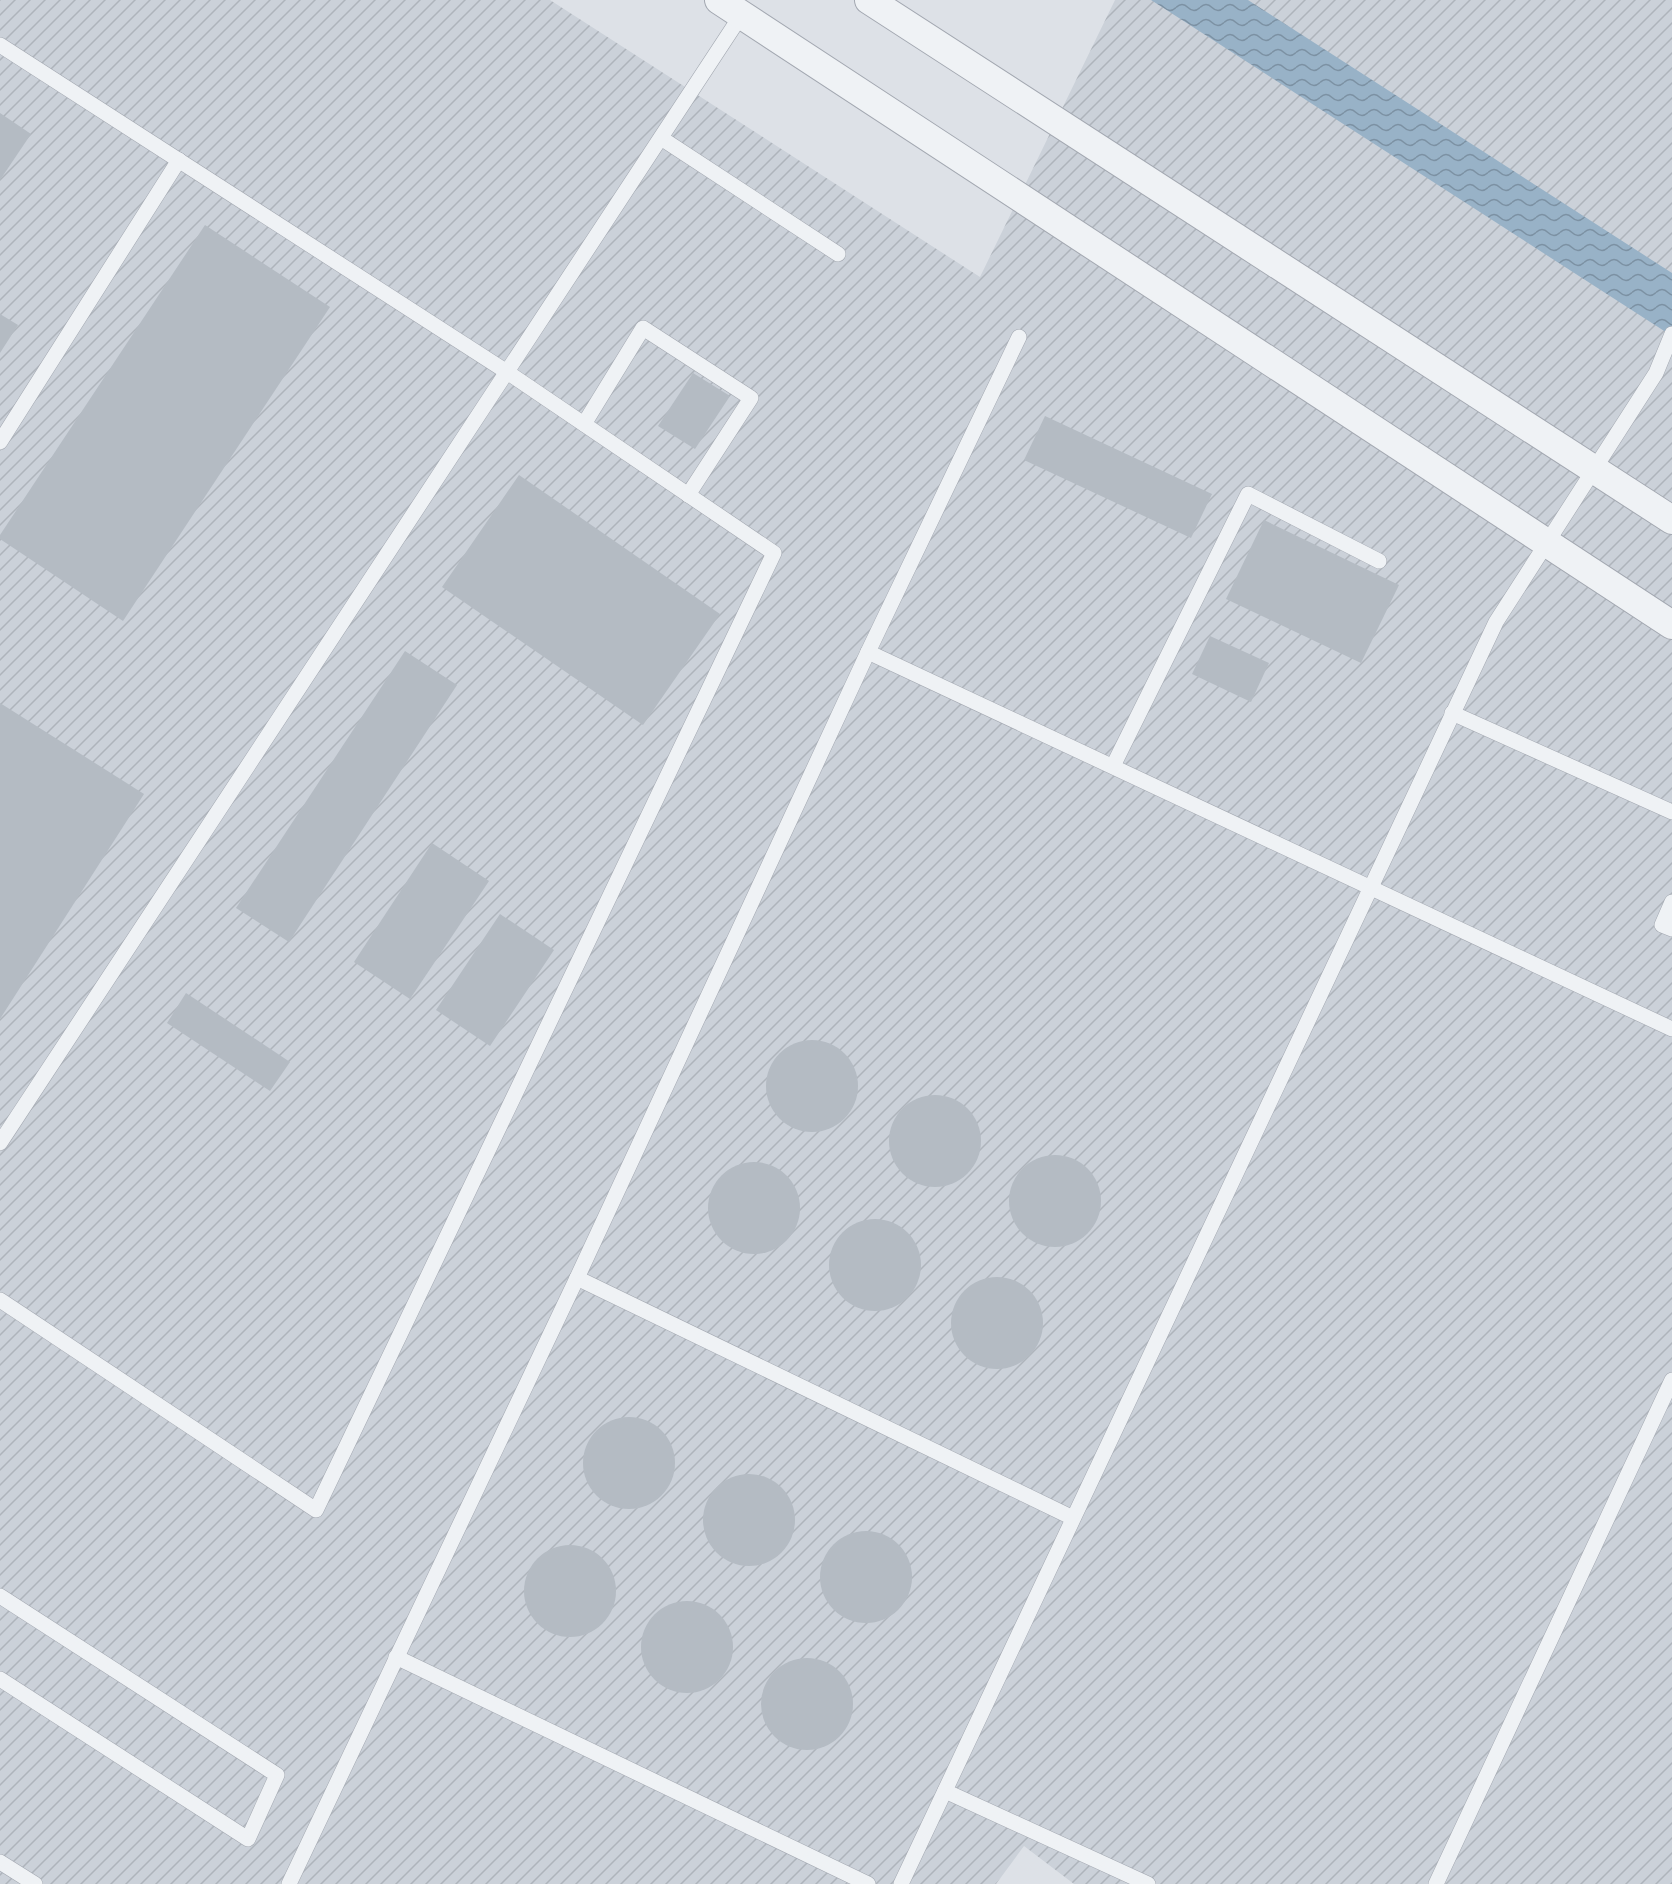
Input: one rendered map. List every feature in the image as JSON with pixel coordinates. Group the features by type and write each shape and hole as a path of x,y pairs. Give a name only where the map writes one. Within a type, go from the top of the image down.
{"street":[{"path":"869,0 1672,520"},
{"path":"730,7 1672,625"}],"lane":[{"path":"0,1143 661,138 730,7"},
{"path":"0,45 507,372 774,553 316,1510 0,1300"},
{"path":"661,138 838,254"},
{"path":"0,442 178,160"},
{"path":"584,424 643,328 751,398 688,495"},
{"path":"901,1884 1496,622 1592,468 1656,373 1672,334"},
{"path":"289,1884 578,1278 868,652 1018,337"},
{"path":"1113,766 1248,494 1379,561"},
{"path":"868,652 1672,1029"},
{"path":"1452,713 1672,812"},
{"path":"1672,902 1662,925 1672,929"},
{"path":"578,1278 1073,1518"},
{"path":"1436,1884 1672,1380"},
{"path":"0,1596 277,1775 248,1839 0,1679"},
{"path":"396,1657 868,1884"},
{"path":"945,1791 1148,1884"},
{"path":"0,1862 35,1884"}],"shaded area":[{"path":"0,0 550,0 980,277 1115,0 1672,0 1672,1884 1074,1884 1024,1846 996,1884 0,1884"}],"water":[{"path":"1151,0 1248,0 1672,273 1672,336"}],"building":[{"path":"0,113 31,134 0,180"},
{"path":"205,225 330,307 123,621 0,539 0,535"},
{"path":"0,314 18,325 0,353"},
{"path":"693,373 730,396 695,449 658,426"},
{"path":"1045,416 1212,494 1191,538 1024,460"},
{"path":"519,475 720,614 643,725 442,587"},
{"path":"1264,520 1399,585 1361,663 1226,599"},
{"path":"1210,636 1269,663 1251,702 1192,674"},
{"path":"405,651 457,685 289,942 236,908"},
{"path":"0,703 144,794 0,1019"},
{"path":"432,843 489,881 410,999 354,962"},
{"path":"500,914 554,950 490,1046 436,1010"},
{"path":"186,993 290,1062 270,1091 167,1023"},
{"path":"812,1040 830,1044 844,1054 854,1068 858,1086 854,1104 844,1118 830,1128 812,1132 794,1128 780,1118 770,1104 766,1086 770,1068 780,1054 794,1044"},
{"path":"935,1095 953,1099 967,1109 977,1123 981,1141 977,1159 967,1173 953,1183 935,1187 917,1183 903,1173 893,1159 889,1141 893,1123 903,1109 917,1099"},
{"path":"1055,1155 1073,1159 1087,1169 1097,1183 1101,1201 1097,1219 1087,1233 1073,1243 1055,1247 1037,1243 1023,1233 1013,1219 1009,1201 1013,1183 1023,1169 1037,1159"},
{"path":"754,1162 772,1166 786,1176 796,1190 800,1208 796,1226 786,1240 772,1250 754,1254 736,1250 722,1240 712,1226 708,1208 712,1190 722,1176 736,1166"},
{"path":"875,1219 893,1223 907,1233 917,1247 921,1265 917,1283 907,1297 893,1307 875,1311 857,1307 843,1297 833,1283 829,1265 833,1247 843,1233 857,1223"},
{"path":"997,1277 1015,1281 1029,1291 1039,1305 1043,1323 1039,1341 1029,1355 1015,1365 997,1369 979,1365 965,1355 955,1341 951,1323 955,1305 965,1291 979,1281"},
{"path":"629,1417 647,1421 661,1431 671,1445 675,1463 671,1481 661,1495 647,1505 629,1509 611,1505 597,1495 587,1481 583,1463 587,1445 597,1431 611,1421"},
{"path":"749,1474 767,1478 781,1488 791,1502 795,1520 791,1538 781,1552 767,1562 749,1566 731,1562 717,1552 707,1538 703,1520 707,1502 717,1488 731,1478"},
{"path":"866,1531 884,1535 898,1545 908,1559 912,1577 908,1595 898,1609 884,1619 866,1623 848,1619 834,1609 824,1595 820,1577 824,1559 834,1545 848,1535"},
{"path":"570,1545 588,1549 602,1559 612,1573 616,1591 612,1609 602,1623 588,1633 570,1637 552,1633 538,1623 528,1609 524,1591 528,1573 538,1559 552,1549"},
{"path":"687,1601 705,1605 719,1615 729,1629 733,1647 729,1665 719,1679 705,1689 687,1693 669,1689 655,1679 645,1665 641,1647 645,1629 655,1615 669,1605"},
{"path":"807,1658 825,1662 839,1672 849,1686 853,1704 849,1722 839,1736 825,1746 807,1750 789,1746 775,1736 765,1722 761,1704 765,1686 775,1672 789,1662"}]}
